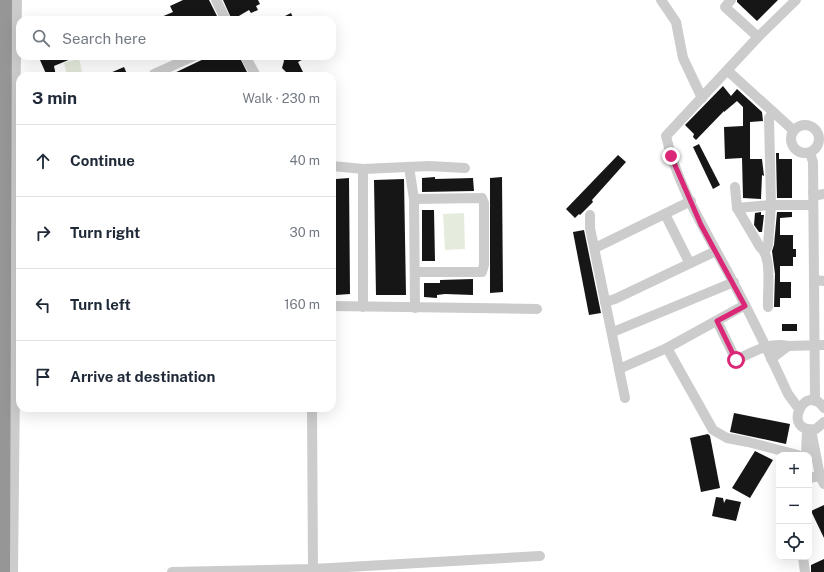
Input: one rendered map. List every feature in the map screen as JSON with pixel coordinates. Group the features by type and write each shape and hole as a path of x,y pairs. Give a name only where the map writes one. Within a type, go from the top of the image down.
{"highway":[{"path":"3,572 13,113 5,0"}],"street":[{"path":"16,16 17,0"},
{"path":"216,0 224,16"},
{"path":"661,0 676,22 683,58 702,98"},
{"path":"731,0 725,6 758,37"},
{"path":"796,0 758,37 666,136 671,156 691,201 734,282 788,394 798,409"},
{"path":"16,28 13,113 16,258"},
{"path":"159,72 185,60"},
{"path":"247,60 254,72"},
{"path":"728,71 793,130"},
{"path":"768,307 769,274 765,251 768,246 771,204 769,118 773,112"},
{"path":"806,124 815,128 822,134 818,146 810,153 801,153 793,148 790,139 793,130 806,124"},
{"path":"810,153 813,162 814,205 819,228 819,345 815,401"},
{"path":"336,166 363,168 465,168"},
{"path":"409,167 414,199 414,308"},
{"path":"363,168 363,307"},
{"path":"735,187 737,208 760,247 765,251"},
{"path":"813,192 824,194"},
{"path":"414,199 482,198 484,203 484,265 482,272 414,272"},
{"path":"595,248 691,201"},
{"path":"737,208 771,204 814,205"},
{"path":"665,214 689,262"},
{"path":"590,215 590,228 605,302 613,332 612,338 625,398"},
{"path":"605,302 622,296 716,250"},
{"path":"613,332 734,282"},
{"path":"336,306 537,309"},
{"path":"619,369 667,348 745,306"},
{"path":"717,321 736,360 765,346 779,344 788,346 819,345"},
{"path":"13,572 16,346"},
{"path":"771,359 788,346"},
{"path":"667,348 713,430 727,438 786,452"},
{"path":"812,478 822,480 815,454 817,428 802,427 797,418 798,409 805,402 815,401 824,408"},
{"path":"312,412 313,570"},
{"path":"172,572 313,570 540,556"},
{"path":"804,560 805,572"}],"green space":[{"path":"79,60 82,72 66,72 64,63"},
{"path":"464,213 465,249 445,250 443,214"}],"building":[{"path":"183,0 209,0 217,16 164,16 173,12 170,6"},
{"path":"223,0 258,0 260,4 256,6 258,10 251,13 249,10 239,16 230,16"},
{"path":"737,0 778,0 757,21 737,2"},
{"path":"291,13 292,16 285,16"},
{"path":"40,60 68,60 54,66 55,72 45,72"},
{"path":"202,60 241,60 247,72 176,72"},
{"path":"302,60 298,62 303,72 286,72 282,68 284,61"},
{"path":"124,67 126,72 112,72"},
{"path":"723,86 731,96 737,89 762,112 763,121 750,122 750,159 762,159 764,176 762,175 761,199 743,198 742,158 725,159 724,127 743,126 743,107 737,101 724,111 696,140 693,137 694,134 685,125"},
{"path":"699,144 720,185 713,189 693,147"},
{"path":"776,153 779,153 779,159 792,159 792,198 777,198"},
{"path":"618,155 626,162 592,200 593,202 575,218 566,209"},
{"path":"435,177 435,179 473,178 474,191 422,192 422,178"},
{"path":"502,177 503,292 490,293 490,178"},
{"path":"349,178 350,294 336,295 336,179"},
{"path":"404,179 406,295 376,295 374,180"},
{"path":"422,210 434,210 435,261 422,261"},
{"path":"761,212 761,215 764,215 762,232 759,232 754,225 755,213"},
{"path":"777,212 792,212 792,217 780,218 780,235 793,235 793,249 796,249 796,257 793,257 793,266 780,266 780,282 791,282 791,298 780,298 780,307 774,307 775,274 772,251 774,245"},
{"path":"584,230 601,313 589,315 573,232"},
{"path":"473,279 473,295 445,294 437,295 437,298 424,297 424,283 440,283 440,280"},
{"path":"782,324 797,324 797,331 782,331"},
{"path":"734,413 790,424 786,444 730,432"},
{"path":"708,434 710,436 720,488 701,492 690,438"},
{"path":"755,451 773,460 750,498 732,488"},
{"path":"716,497 723,498 724,503 726,499 741,502 736,521 712,516"},
{"path":"824,505 824,538 812,513 812,511"},
{"path":"824,559 824,572 811,572 811,565"}],"route":[{"path":"671,156 701,225 734,282 745,306 717,321 736,360"}]}
